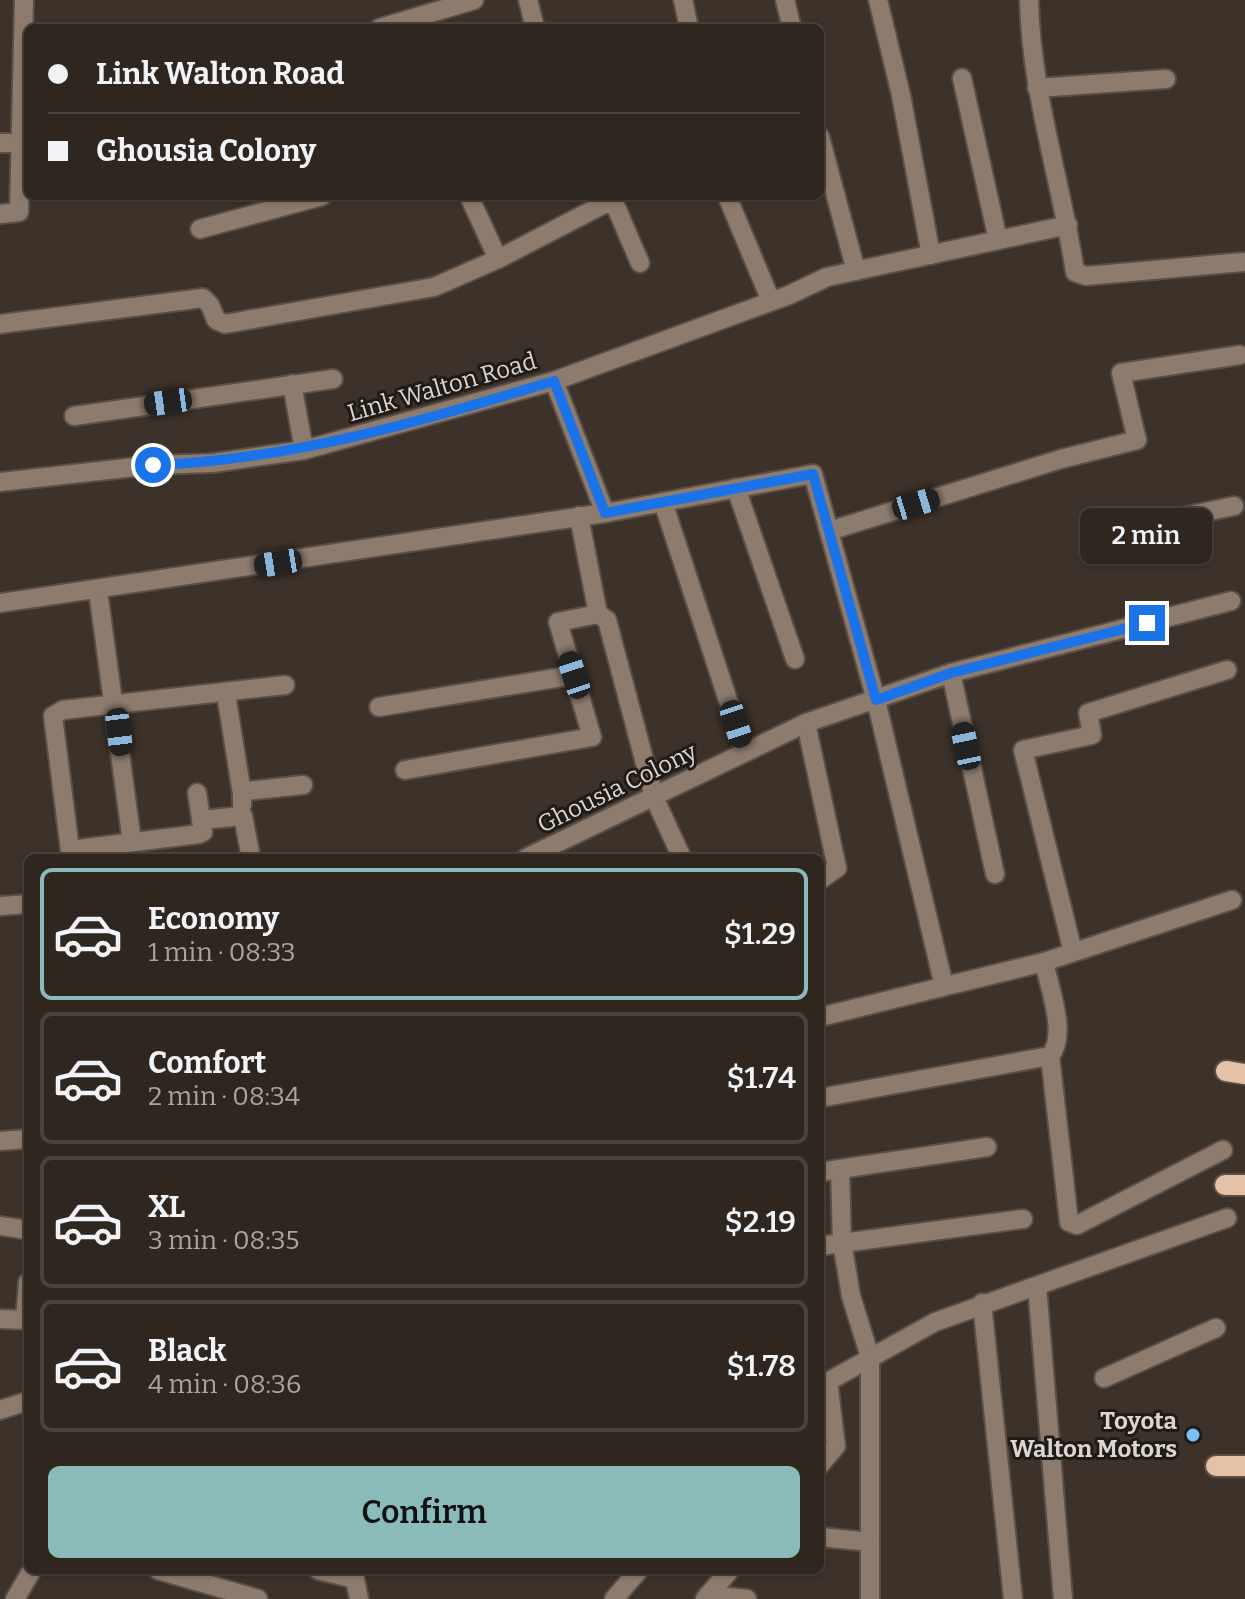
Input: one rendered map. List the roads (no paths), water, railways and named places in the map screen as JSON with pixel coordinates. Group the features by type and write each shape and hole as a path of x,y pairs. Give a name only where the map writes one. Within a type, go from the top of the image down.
{"main road":[{"path":"1216,1466 1245,1466"}],"street":[{"path":"24,0 25,24"},
{"path":"393,24 474,0"},
{"path":"528,0 534,24"},
{"path":"683,0 688,24"},
{"path":"785,0 791,24"},
{"path":"878,0 901,95 931,255"},
{"path":"1029,0 1030,41 1037,88 1068,225 1075,272 1080,276 1243,262"},
{"path":"962,78 998,240"},
{"path":"1037,88 1166,79"},
{"path":"24,107 24,160"},
{"path":"0,143 23,143"},
{"path":"824,152 856,271"},
{"path":"0,214 19,212 24,184"},
{"path":"200,229 307,200"},
{"path":"471,200 498,259"},
{"path":"729,200 771,301"},
{"path":"0,324 203,298 207,300 216,320 225,324 434,287 615,201 640,263"},
{"name":"Link Walton Road","path":"0,482 153,465 213,463 304,450 554,381 771,301 827,277 1068,225"},
{"path":"829,531 1061,459 1137,440 1121,373 1240,355"},
{"path":"74,416 333,379"},
{"path":"554,381 605,513"},
{"path":"292,384 304,450"},
{"path":"0,603 98,591 605,513 813,474 876,700 944,986"},
{"path":"736,488 795,659"},
{"path":"663,502 745,752"},
{"path":"1108,533 1234,506"},
{"path":"579,516 598,614"},
{"path":"98,591 116,705 132,842"},
{"name":"Ghousia Colony","path":"534,854 806,723 951,673 1231,601"},
{"path":"405,770 592,737 558,622 598,614 607,620 654,797 680,854"},
{"path":"1073,952 1023,750 1092,735 1088,713 1227,670"},
{"path":"951,673 995,874"},
{"path":"379,707 574,675"},
{"path":"197,793 203,832 199,834 70,850 53,716 63,710 285,685"},
{"path":"226,694 250,854"},
{"path":"806,723 837,868 824,877"},
{"path":"242,794 303,785"},
{"path":"201,820 243,816"},
{"path":"824,1016 1044,962 1232,900"},
{"path":"0,906 24,904"},
{"path":"1044,962 1058,1038 1050,1056 1069,1222 1077,1225 1223,1150"},
{"path":"824,1097 1050,1056"},
{"path":"0,1141 24,1139"},
{"path":"824,1171 987,1147"},
{"path":"840,1169 842,1242 851,1296 870,1357 870,1599"},
{"path":"824,1460 836,1446 824,1383 935,1322 1227,1218"},
{"path":"824,1245 1023,1219"},
{"path":"0,1226 24,1229"},
{"path":"1037,1286 1063,1599"},
{"path":"982,1303 1013,1599"},
{"path":"0,1319 24,1320"},
{"path":"1104,1378 1216,1328"},
{"path":"0,1410 24,1402"},
{"path":"824,1537 870,1542"},
{"path":"15,1599 30,1574"},
{"path":"172,1574 258,1599"},
{"path":"354,1574 359,1599"},
{"path":"614,1599 636,1574"},
{"path":"707,1597 727,1574"},
{"path":"707,1597 747,1599"}],"place":[{"name":"Toyota Walton Motors","path":"1193,1435"}]}
